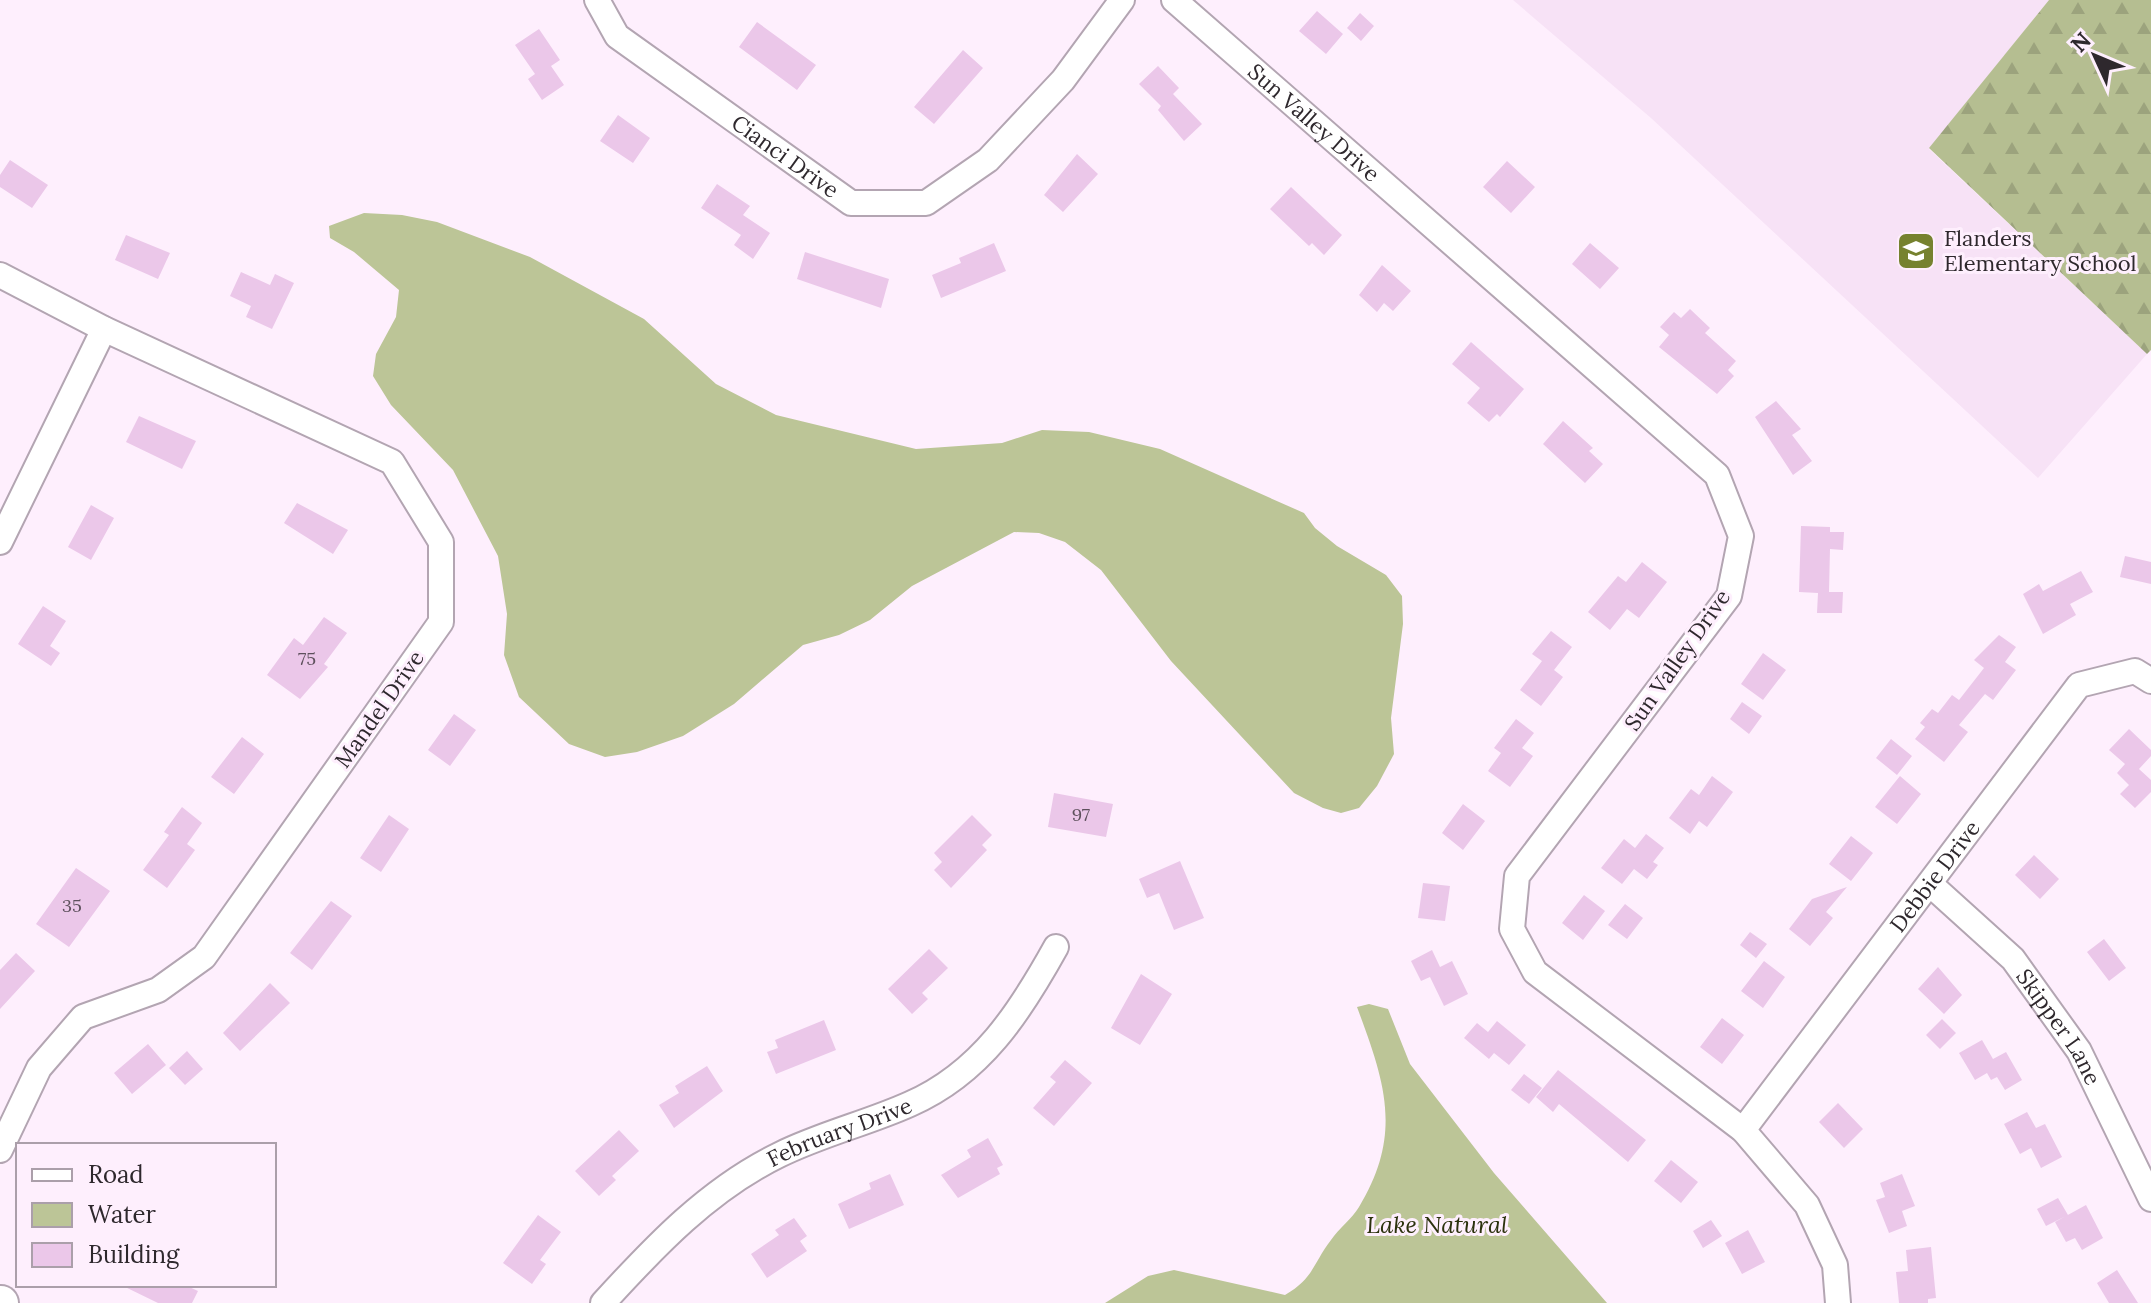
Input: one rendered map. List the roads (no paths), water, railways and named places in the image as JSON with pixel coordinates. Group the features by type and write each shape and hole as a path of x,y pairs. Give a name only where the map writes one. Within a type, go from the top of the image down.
{"street":[{"name":"Cianci Drive","path":"597,0 617,36 851,203 926,203 988,160 1063,80 1122,0"},
{"name":"Sun Valley Drive","path":"1174,0 1717,475 1741,536 1729,596 1517,876 1512,929 1535,972 1743,1130 1807,1205 1835,1265 1838,1303"},
{"name":"Mandel Drive","path":"0,275 104,329 392,462 441,542 441,622 204,957 158,990 83,1017 39,1068 0,1150"},
{"path":"0,542 104,329"},
{"name":"Debbie Drive","path":"1743,1130 2079,685 2135,671 2151,681"},
{"name":"Skipper Lane","path":"1930,884 2013,959 2079,1051 2151,1199"},
{"name":"February Drive","path":"603,1303 686,1218 726,1187 779,1155 912,1104 964,1073 997,1039 1026,1001 1056,947"}],"water":[{"path":"364,213 402,215 437,222 530,257 644,319 716,384 776,415 916,449 1002,443 1042,430 1089,432 1160,449 1304,513 1315,528 1337,546 1386,575 1402,596 1403,624 1391,718 1394,754 1377,786 1359,808 1341,813 1323,808 1294,793 1171,661 1101,570 1065,542 1039,533 1014,532 912,586 870,620 839,635 803,645 734,704 683,736 637,752 605,757 569,744 519,697 504,655 507,614 498,556 453,470 391,405 373,376 376,354 396,317 399,290 354,252 330,238 329,226"},
{"name":"Lake Natural","path":"1369,1004 1388,1009 1410,1064 1494,1173 1607,1303 1105,1303 1148,1276 1174,1270 1285,1295 1307,1277 1334,1236 1359,1207 1381,1155 1385,1107 1375,1059 1357,1007"}],"place":[{"name":"Flanders Elementary School","path":"1916,251"}]}
